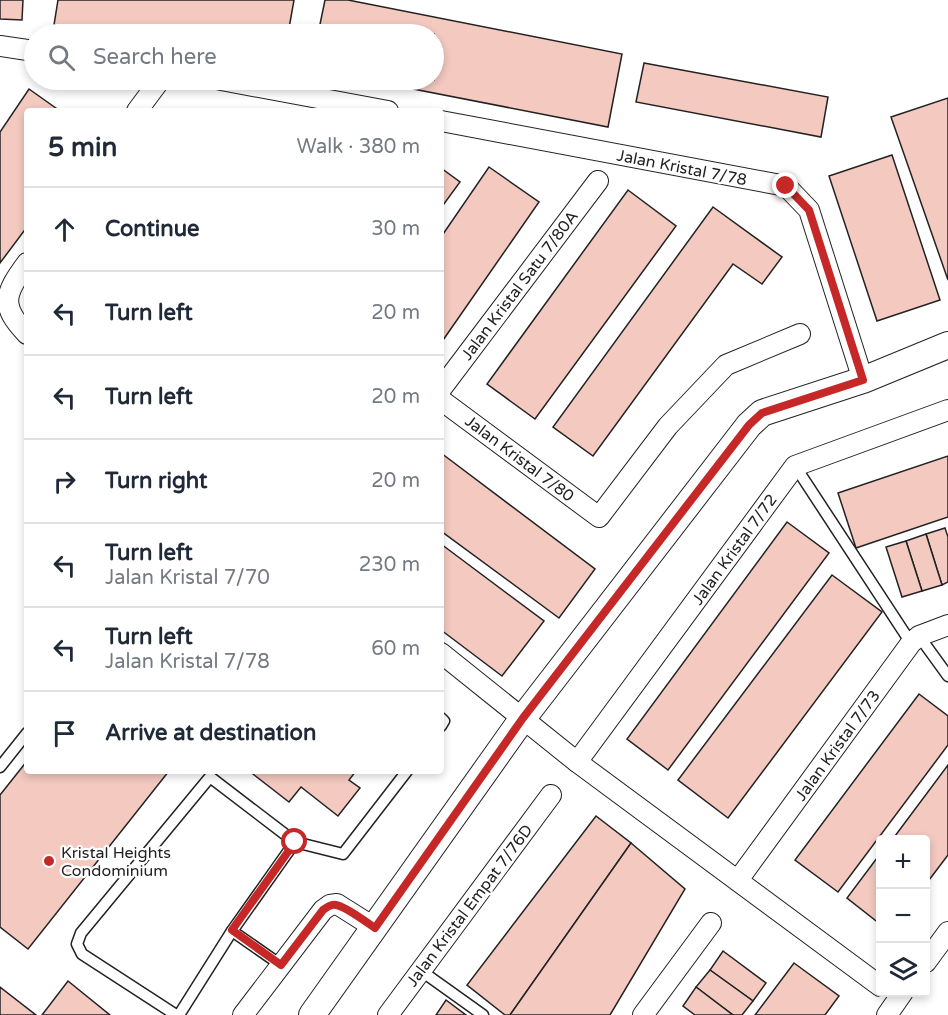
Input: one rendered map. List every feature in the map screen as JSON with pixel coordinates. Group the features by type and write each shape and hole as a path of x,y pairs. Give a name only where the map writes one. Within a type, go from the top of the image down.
{"street":[{"path":"0,46 24,50"},
{"path":"139,108 153,90"},
{"path":"275,90 372,108"},
{"name":"Jalan Kristal 7/78","path":"444,122 786,186 809,210 863,380"},
{"name":"Jalan Kristal Satu 7/80A","path":"444,385 598,181"},
{"path":"24,267 2,293 3,308 7,316 24,332"},
{"name":"Jalan Kristal 7/80","path":"444,401 599,517 668,426 726,365 800,334"},
{"path":"312,1015 523,718 749,425 762,413 863,380 948,345"},
{"path":"795,466 948,410"},
{"name":"Jalan Kristal 7/72","path":"577,762 795,466"},
{"path":"915,639 948,625"},
{"name":"Jalan Kristal 7/73","path":"738,880 915,639"},
{"path":"444,655 577,762 876,983"},
{"name":"Jalan Kristal Empat 7/76D","path":"388,1015 551,795"},
{"path":"243,1015 323,910 330,905 337,904 375,928"},
{"path":"643,1015 711,923"},
{"path":"930,957 948,932"},
{"path":"887,1015 896,997"}],"lane":[{"path":"795,466 915,639 948,676"},
{"path":"0,766 24,737"},
{"path":"295,842 232,930 178,1015 82,954 77,944 81,933 210,777 295,842 344,854 405,774"},
{"path":"232,930 281,965"},
{"path":"420,970 483,1015"}],"building":[{"path":"0,0 23,0 22,20 0,19"},
{"path":"58,0 294,0 290,24 54,24"},
{"path":"325,0 348,0 622,54 608,127 418,90 444,90 444,24 320,24"},
{"path":"644,63 828,97 821,137 636,102"},
{"path":"28,90 56,108 24,108 24,231 0,263 0,132"},
{"path":"948,98 948,280 891,117"},
{"path":"892,155 940,300 877,321 829,176"},
{"path":"489,167 539,202 444,339 444,233"},
{"path":"444,170 460,182 444,204"},
{"path":"628,190 676,226 535,419 487,384"},
{"path":"713,207 782,257 762,284 733,264 593,456 553,427"},
{"path":"444,455 595,569 559,618 444,533"},
{"path":"948,456 948,517 856,548 838,493"},
{"path":"787,522 829,553 668,770 627,739"},
{"path":"945,528 948,537 948,582 942,585 926,534"},
{"path":"926,534 942,585 922,591 906,541"},
{"path":"906,541 922,591 902,597 886,547"},
{"path":"444,546 544,621 502,676 444,632"},
{"path":"832,575 882,612 728,818 678,780"},
{"path":"919,694 948,716 948,745 881,835 876,835 876,841 838,892 795,860"},
{"name":"Kristal Heights Condominium","path":"24,765 24,774 167,774 28,949 0,927 0,795"},
{"path":"948,765 948,855 930,879 930,835 896,835"},
{"path":"253,774 354,774 349,780 360,788 338,816 301,787 289,802"},
{"path":"596,816 631,843 510,1015 505,1015 467,985"},
{"path":"631,843 685,889 610,1015 510,1015"},
{"path":"876,859 876,921 847,898"},
{"path":"723,951 766,983 753,1001 710,970"},
{"path":"794,963 839,996 825,1015 755,1015"},
{"path":"710,970 753,1001 742,1015 733,1015 696,987"},
{"path":"68,981 110,1015 42,1015"},
{"path":"0,987 36,1015 0,1015"},
{"path":"696,987 733,1015 695,1015 683,1006"},
{"path":"446,1000 466,1015 436,1015"}],"place":[{"name":"Kristal Heights Condominium","path":"49,861"}],"route":[{"path":"295,842 232,930 281,965 323,910 330,905 337,904 375,928 523,718 749,425 762,413 863,380 809,210 786,186"}]}
